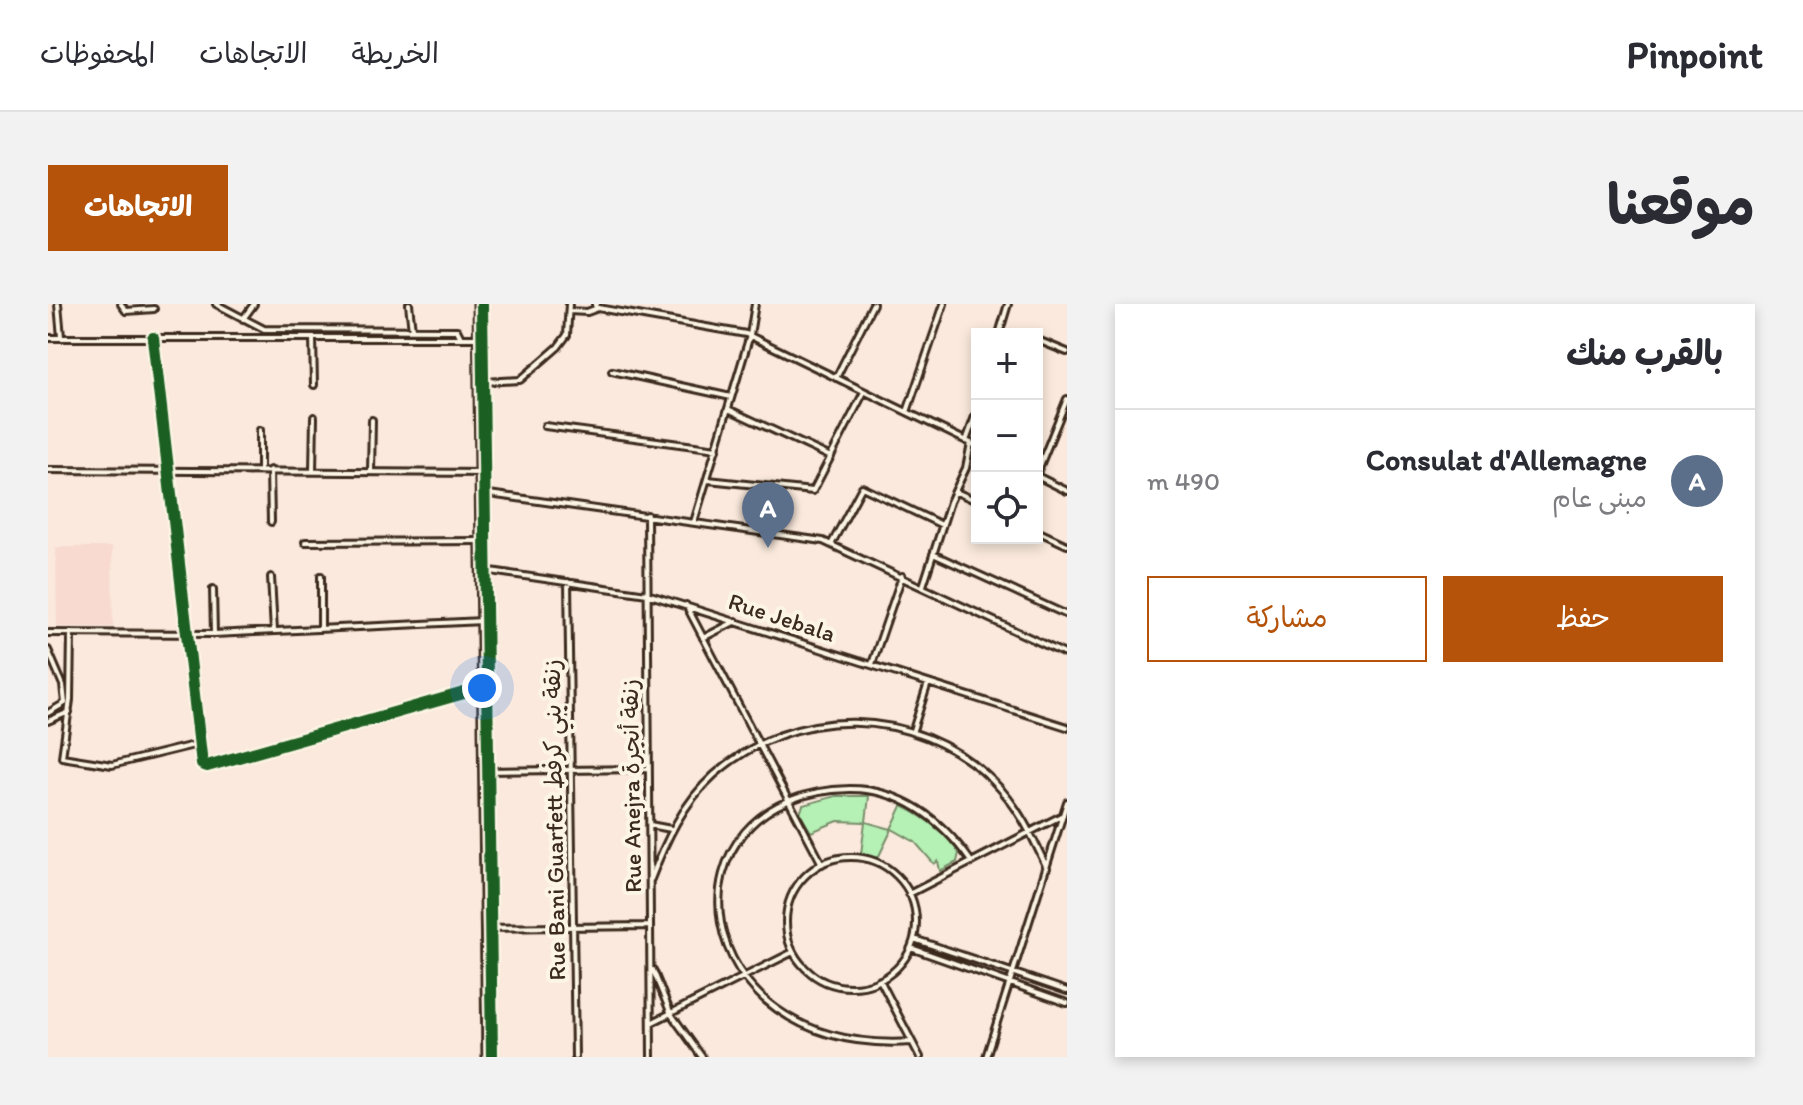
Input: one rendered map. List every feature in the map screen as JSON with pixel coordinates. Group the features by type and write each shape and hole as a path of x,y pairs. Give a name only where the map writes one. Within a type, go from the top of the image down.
{"street":[{"path":"58,304 61,338"},
{"path":"121,304 126,311 154,309"},
{"path":"216,304 264,329 459,330 461,338"},
{"path":"243,319 254,304"},
{"path":"409,304 412,330"},
{"path":"480,304 486,1057"},
{"path":"481,382 521,380 563,342 569,304"},
{"path":"694,522 750,335 755,304"},
{"path":"836,378 873,304"},
{"path":"907,412 944,304"},
{"path":"1001,328 1008,304"},
{"path":"569,311 587,312 596,305 750,335 971,443"},
{"path":"48,338 480,338"},
{"path":"153,338 201,763 207,766 482,688"},
{"path":"313,338 314,385"},
{"path":"1043,342 1067,352"},
{"path":"612,371 732,397"},
{"path":"708,480 807,493 816,488 864,392"},
{"path":"1038,472 1067,399"},
{"path":"728,409 832,458"},
{"path":"313,471 314,417"},
{"path":"371,472 372,420"},
{"path":"545,426 717,449"},
{"path":"260,430 260,470"},
{"path":"923,586 956,492 971,432"},
{"path":"48,470 482,473"},
{"path":"270,470 271,522"},
{"path":"1043,477 1067,491"},
{"path":"832,543 861,487 942,525"},
{"path":"956,492 971,498"},
{"path":"482,494 832,543 1067,655"},
{"name":"Rue Anejra زنقة أنجرة","path":"647,515 651,1057"},
{"path":"1043,534 1067,545"},
{"path":"305,542 482,541"},
{"path":"933,554 1067,615"},
{"name":"Rue Jebala","path":"482,570 647,594 1067,727"},
{"path":"321,576 321,629"},
{"path":"872,664 902,576"},
{"path":"271,577 274,631"},
{"name":"Rue Bani Guarfett زنقة بني كرفط","path":"568,582 575,1057"},
{"path":"213,589 214,634"},
{"path":"686,605 822,864"},
{"path":"48,633 188,635 482,621"},
{"path":"703,638 736,621"},
{"path":"71,633 69,712 62,757 112,765 198,744"},
{"path":"48,650 63,685 65,703 48,713"},
{"path":"48,669 54,666"},
{"path":"913,730 928,683"},
{"path":"48,721 69,712"},
{"path":"650,881 672,829 714,775 758,744 794,730 833,722 913,730 944,744 993,781 1029,830 1047,868"},
{"path":"484,771 648,769"},
{"path":"720,945 718,903 731,864 756,829 790,804 815,794 841,790 890,795 936,820 970,860"},
{"path":"986,1057 1067,802"},
{"path":"909,894 970,860 1063,815"},
{"path":"650,825 672,829"},
{"path":"836,859 865,859 891,872 909,894 916,916 911,948 895,970 880,980 856,987 831,984 809,971 793,952 788,938 788,909 800,883 822,864 836,859"},
{"path":"486,928 650,926"},
{"path":"486,928 492,1057"},
{"path":"914,939 1067,991"},
{"path":"911,948 1067,1003"},
{"path":"652,1023 734,985 793,952"},
{"path":"651,964 671,1014 702,1057"},
{"path":"728,973 734,985"},
{"path":"880,980 920,1057"},
{"path":"895,1047 912,1042"}],"shaded area":[{"path":"56,547 112,547 113,627 57,627"}],"green space":[{"path":"836,796 869,796 866,822 891,829 902,806 910,810 934,825 947,838 959,853 957,862 940,871 938,861 934,864 915,842 892,829 878,858 861,854 865,822 838,821 811,832 800,814 803,805"}],"cycle path":[{"path":"482,304 492,1057"},
{"path":"153,338 202,764 207,766 485,687"}],"place":[{"name":"Consulat d'Allemagne","path":"768,548"}]}
